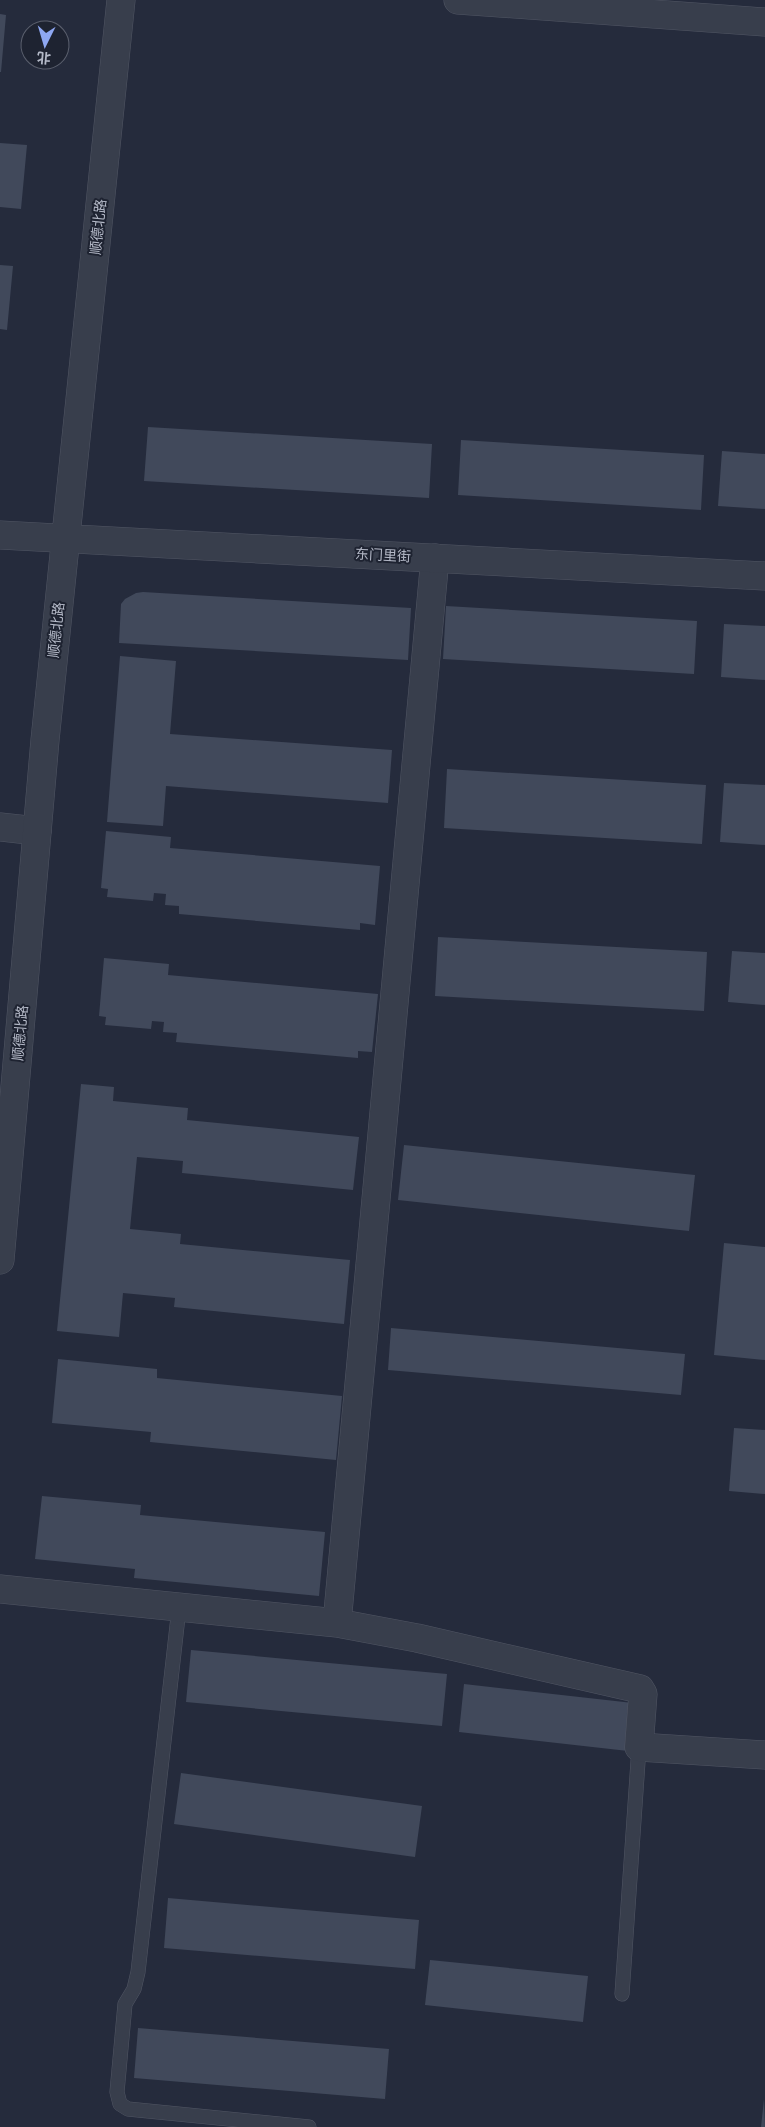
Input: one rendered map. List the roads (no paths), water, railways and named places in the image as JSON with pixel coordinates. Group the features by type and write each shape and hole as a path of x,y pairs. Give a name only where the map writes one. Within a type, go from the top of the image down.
{"street":[{"name":"顺德北路","path":"0,1260 37,831 121,0"},
{"path":"458,0 765,22"},
{"name":"东门里街","path":"0,535 765,576"},
{"path":"337,1623 435,558"},
{"path":"0,827 37,831"},
{"path":"0,1589 337,1623 417,1638 640,1689 643,1694 639,1747 765,1755"}],"lane":[{"path":"179,1608 138,1972 134,1989 125,2004 117,2092 120,2104 128,2109 309,2127"},
{"path":"622,1994 639,1747"}]}
